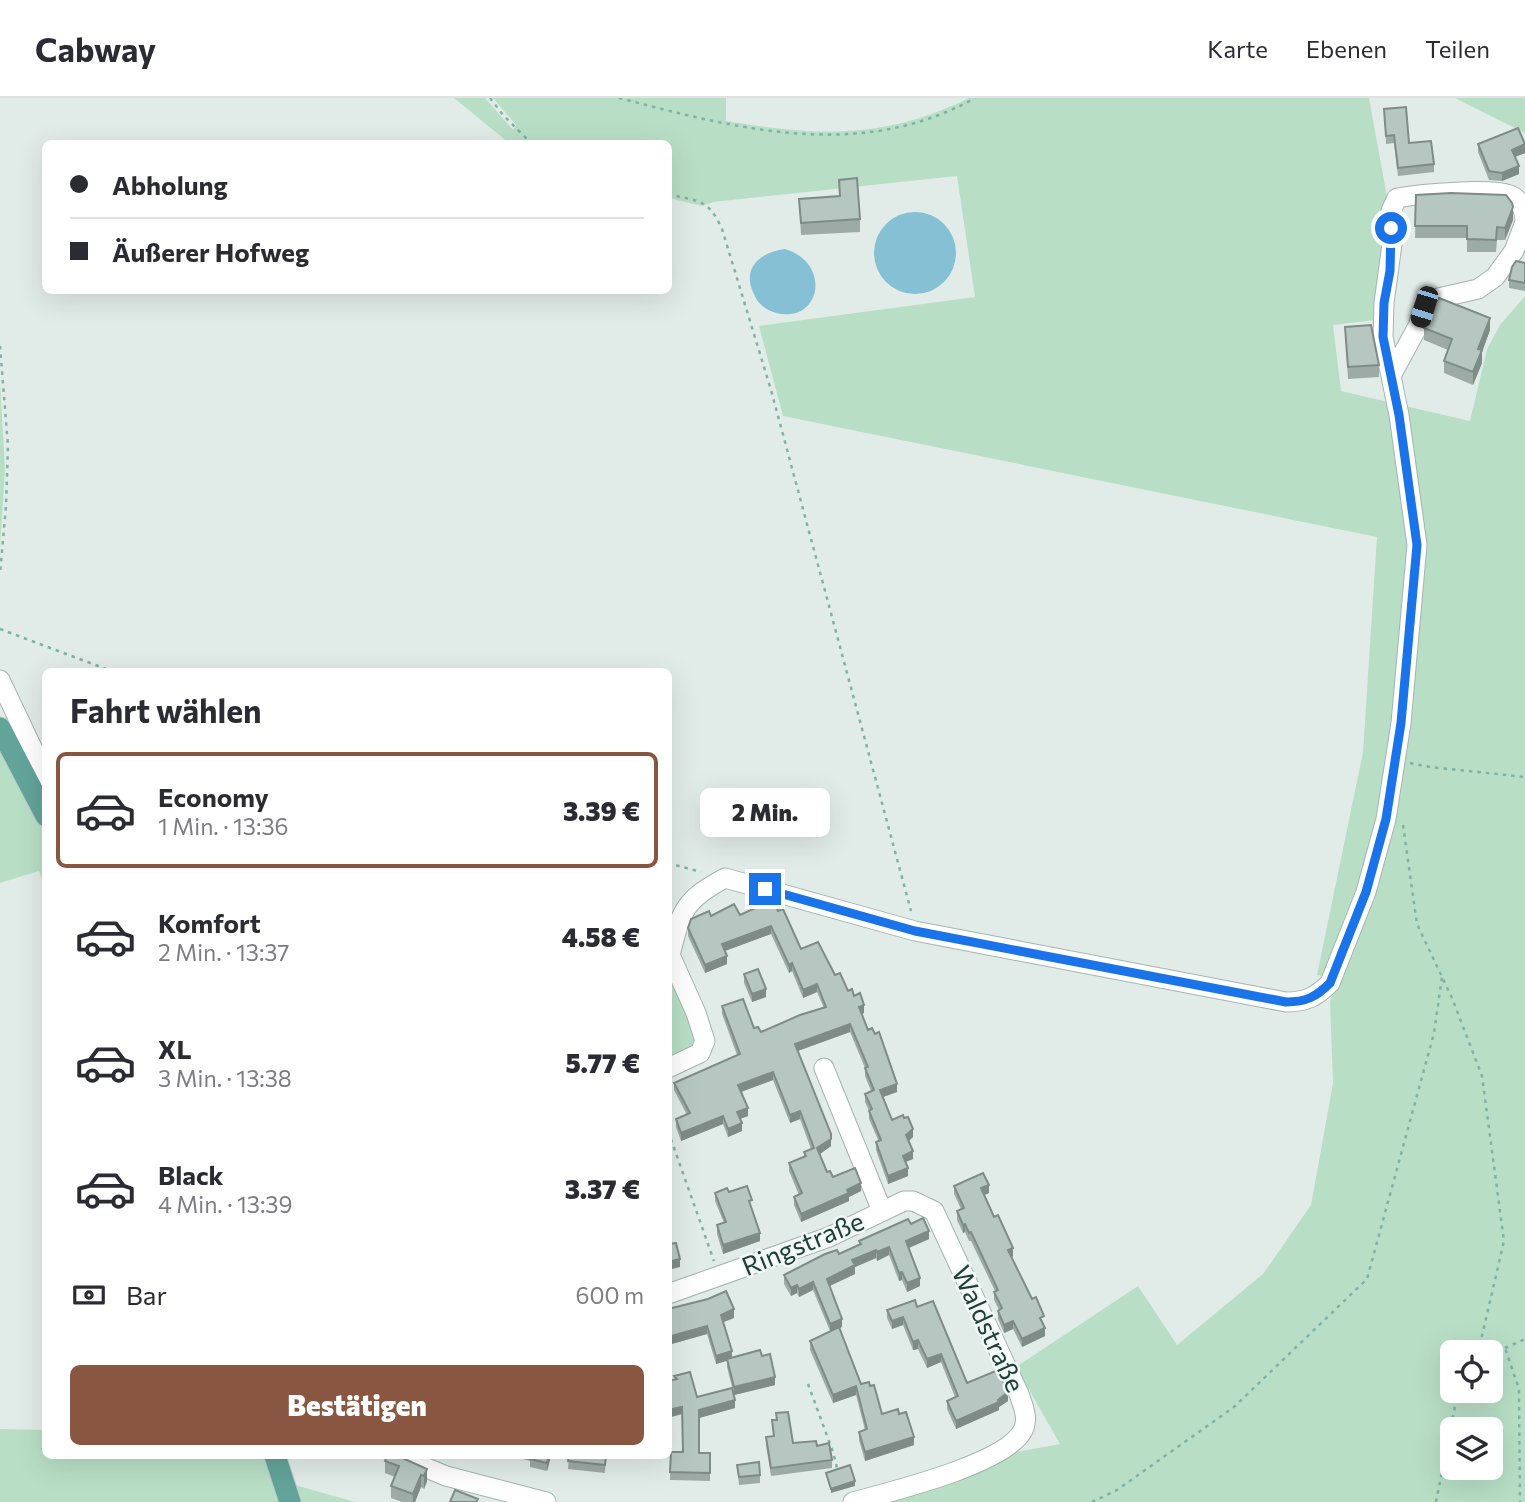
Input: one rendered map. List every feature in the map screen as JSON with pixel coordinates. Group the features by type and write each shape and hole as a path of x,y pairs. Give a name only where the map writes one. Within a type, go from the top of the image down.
{"main road":[{"path":"0,728 42,808"},
{"path":"276,1459 290,1502"}],"street":[{"path":"672,945 681,915 689,901 725,878 915,931 1286,1002 1306,1001 1319,994 1330,983 1366,892 1386,819 1401,723 1417,545 1399,415 1383,337 1384,303 1392,244 1391,211 1397,198 1414,195 1490,193 1512,196 1523,210 1525,221 1514,251 1495,277 1478,289 1434,299 1424,307 1418,326 1392,374"},
{"path":"0,680 42,769"},
{"path":"672,961 696,1013 705,1041 701,1053 672,1066"},
{"path":"824,1068 882,1211"},
{"name":"Ringstraße","path":"672,1293 720,1278 829,1237 904,1201 913,1201 934,1212"},
{"name":"Waldstraße","path":"853,1502 918,1483 990,1457 1017,1439 1024,1429 1026,1417 1019,1394 934,1212"},
{"path":"405,1459 446,1476 546,1502"}],"path":[{"path":"490,98 528,140"},
{"path":"619,98 722,124 773,132 835,135 907,127 975,98"},
{"path":"672,195 706,204 712,209 722,229 771,390 903,877 915,931"},
{"path":"0,346 8,431 6,506 0,574"},
{"path":"0,629 103,668"},
{"path":"1398,754 1430,767 1525,777"},
{"path":"1403,818 1418,924 1482,1076 1504,1241 1481,1340"},
{"path":"672,864 725,878"},
{"path":"1093,1502 1116,1490 1234,1406 1367,1279 1434,1032 1442,977"},
{"path":"672,1142 720,1278"},
{"path":"1520,1502 1519,1389 1505,1348 1525,1339"},
{"path":"808,1384 834,1452 840,1477"},
{"path":"1436,1502 1456,1403"}],"green space":[{"path":"454,98 485,98 513,130 516,125 493,98 726,98 726,121 791,130 850,131 908,121 938,112 969,98 1369,98 1387,197 1375,320 1333,325 1341,391 1470,421 1487,349 1500,325 1525,296 1525,1502 892,1502 891,1499 963,1478 990,1467 1011,1453 1060,1444 1016,1367 1138,1286 1177,1345 1263,1274 1311,1205 1333,1083 1330,1002 1333,993 1328,977 1317,975 1363,752 1377,537 783,416 759,326 975,297 957,176 713,202 702,206 672,199 672,140 505,140"},
{"path":"1455,98 1525,98 1525,133"},
{"path":"0,383 5,469 0,546"},
{"path":"0,746 42,828 42,879 39,871 0,883"},
{"path":"672,974 700,1041 672,1061"},
{"path":"0,1429 42,1430 42,1459 267,1459 280,1502 0,1502"},
{"path":"295,1485 355,1502 301,1502"}],"water":[{"path":"915,212 931,215 944,224 953,237 956,253 953,269 944,282 931,291 915,294 899,291 886,282 877,269 874,253 877,237 886,224 899,215"},
{"path":"785,249 800,257 810,267 815,279 811,302 803,310 791,314 776,313 765,308 757,300 750,283 752,268 761,257"}],"building":[{"path":"1406,107 1409,143 1431,141 1434,164 1398,168 1394,135 1386,136 1384,109"},
{"path":"1518,128 1525,144 1512,150 1519,166 1502,173 1489,171 1478,144"},
{"path":"857,178 860,219 801,223 799,199 840,196 839,180"},
{"path":"1416,195 1506,195 1513,207 1505,228 1497,227 1496,240 1467,239 1467,226 1415,226"},
{"path":"1516,261 1525,263 1525,283 1509,280"},
{"path":"1439,298 1490,318 1478,349 1482,350 1473,372 1444,361 1452,339 1424,328"},
{"path":"1371,325 1379,365 1348,367 1345,327"},
{"path":"773,900 778,911 783,909 801,949 818,942 835,975 840,973 848,991 852,989 854,996 860,993 864,1005 859,1007 868,1030 872,1028 875,1034 879,1032 897,1084 880,1090 892,1120 903,1115 904,1118 908,1117 913,1129 906,1135 913,1151 903,1156 908,1168 888,1176 876,1142 881,1140 865,1094 874,1090 865,1068 868,1067 850,1024 795,1044 831,1134 831,1139 817,1148 827,1172 830,1171 833,1177 855,1168 861,1183 847,1190 849,1193 801,1214 794,1197 802,1193 789,1163 806,1156 804,1152 814,1148 800,1111 790,1115 773,1072 738,1085 748,1108 737,1112 742,1123 728,1129 723,1116 681,1133 676,1119 690,1113 674,1083 740,1054 722,1006 743,999 754,1028 758,1027 761,1032 826,1007 817,984 803,990 792,963 789,965 771,926 722,944 727,956 705,965 688,928 691,919 709,911 711,916 734,904 740,915"},
{"path":"758,969 766,989 752,994 744,974"},
{"path":"983,1173 989,1185 981,1188 994,1217 998,1215 1013,1248 1008,1250 1032,1299 1036,1297 1044,1316 1040,1318 1045,1328 1022,1339 1013,1321 1004,1325 998,1311 1002,1308 994,1292 998,1290 971,1232 963,1225 957,1211 964,1208 954,1186"},
{"path":"747,1186 760,1233 723,1245 717,1225 726,1222 715,1193 727,1188 729,1192"},
{"path":"923,1218 929,1231 906,1241 920,1278 907,1283 902,1272 899,1273 889,1247 852,1260 855,1265 827,1279 842,1319 830,1324 813,1282 799,1289 797,1285 791,1288 784,1275 825,1254 837,1250 839,1254 861,1244 859,1241 908,1219 911,1224"},
{"path":"676,1243 680,1259 672,1261 672,1244"},
{"path":"726,1291 734,1309 721,1315 732,1351 716,1356 707,1326 672,1336 672,1308 708,1299"},
{"path":"915,1300 917,1307 933,1301 967,1383 998,1370 1008,1392 999,1402 956,1421 947,1401 958,1396 941,1354 927,1359 918,1340 913,1342 903,1317 892,1321 887,1310"},
{"path":"839,1327 861,1384 869,1382 870,1386 874,1385 882,1414 898,1409 899,1414 906,1412 914,1437 865,1452 859,1432 867,1429 856,1386 833,1395 810,1341"},
{"path":"760,1350 762,1356 770,1354 775,1377 734,1387 727,1359"},
{"path":"690,1372 697,1397 732,1388 735,1400 699,1410 699,1453 710,1453 710,1473 670,1472 672,1452 683,1452 682,1407 672,1409 672,1380 677,1379 674,1376"},
{"path":"788,1412 793,1443 816,1441 817,1446 829,1443 832,1460 771,1468 766,1437 774,1436 772,1420 777,1420 776,1413"},
{"path":"405,1459 427,1469 424,1476 421,1475 413,1494 391,1486 399,1466 385,1461"},
{"path":"530,1459 548,1459 547,1463"},
{"path":"568,1459 606,1459 605,1465"},
{"path":"759,1462 760,1475 739,1477 737,1465"},
{"path":"850,1465 855,1481 831,1489 826,1473"},
{"path":"455,1490 478,1499 476,1502 450,1502"}],"route":[{"path":"765,889 915,931 1286,1002 1306,1001 1319,994 1330,983 1366,892 1386,819 1401,723 1417,545 1399,415 1383,337 1384,303 1392,244 1391,228"}]}
